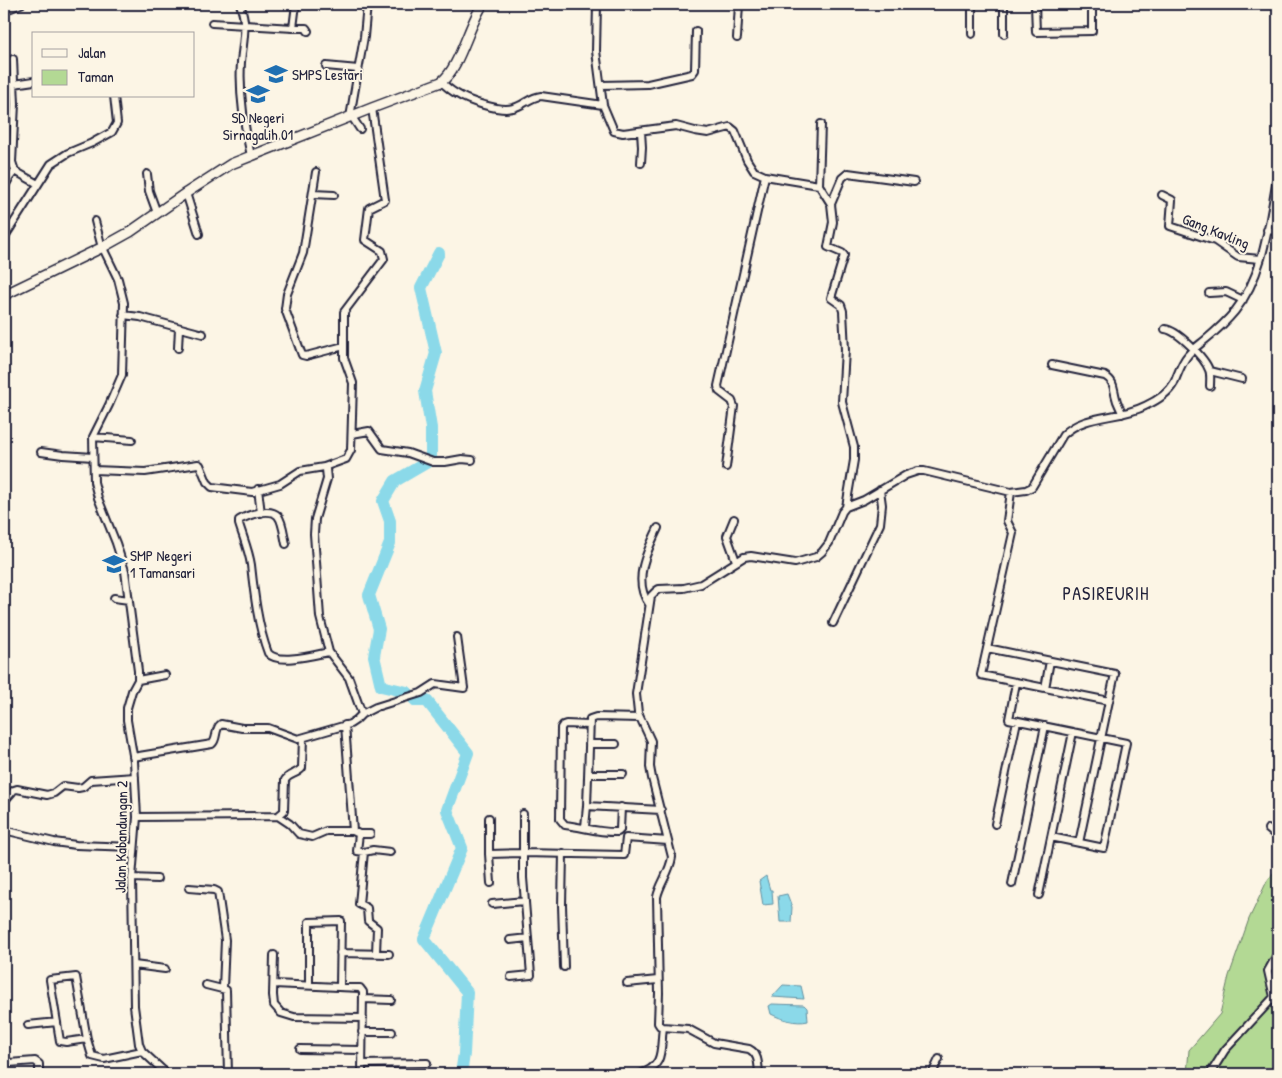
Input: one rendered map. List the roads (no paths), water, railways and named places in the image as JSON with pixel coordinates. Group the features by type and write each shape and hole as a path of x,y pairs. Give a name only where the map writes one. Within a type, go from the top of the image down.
{"main road":[{"path":"4,295 103,247 231,164 441,82 449,74 473,20 483,4"}],"street":[{"path":"4,11 21,4"},
{"path":"240,4 245,25 241,61 242,94 244,121 251,156"},
{"path":"293,28 296,4"},
{"path":"360,129 351,117 364,37 367,4"},
{"path":"597,4 596,51 603,105 614,131 623,133 676,126 708,133 730,127 735,131 747,160 754,171 765,176 818,185"},
{"path":"738,38 739,4"},
{"path":"972,4 972,34"},
{"path":"1004,4 1004,34"},
{"path":"1035,4 1036,32 1092,31 1092,4"},
{"path":"212,24 306,28 308,31"},
{"path":"601,85 648,84 692,74 695,70 696,30"},
{"path":"12,59 15,104 11,154 12,166 15,170 38,184"},
{"path":"326,66 358,69"},
{"path":"14,84 32,81"},
{"path":"441,82 461,97 480,104 505,109 514,108 531,98 541,96 603,105"},
{"path":"4,238 51,164 68,153 112,132 117,123 114,98"},
{"path":"94,470 145,472 198,464 207,482 212,487 252,492 280,484 300,471 324,467 348,457 351,450 353,383 345,362 344,309 384,259 382,251 367,242 364,237 369,208 385,200 372,108"},
{"path":"821,124 818,185 832,204"},
{"path":"641,131 641,163"},
{"path":"6,184 15,170"},
{"path":"316,172 304,253 287,294 285,312 302,355 306,356 344,346"},
{"path":"147,174 149,190 157,213"},
{"path":"846,507 854,460 854,447 842,402 845,350 843,311 841,305 831,298 844,255 828,247 833,222 832,204 842,178 848,174 914,182"},
{"path":"759,1074 757,1056 749,1049 714,1043 688,1030 663,1027 658,1023 657,897 658,890 671,865 672,857 650,767 651,741 640,718 636,702 636,684 644,646 651,596 656,590 696,586 744,557 751,556 795,563 816,557 826,549 846,507 906,475 924,471 1011,492 1026,490 1036,484 1063,435 1068,430 1082,422 1122,414 1143,407 1162,396 1173,384 1185,358 1217,330 1243,300 1254,280 1267,230 1278,174"},
{"path":"726,467 734,406 732,401 719,391 718,386 765,176"},
{"path":"186,193 199,234"},
{"path":"313,194 334,195"},
{"name":"Gang Kavling","path":"1162,195 1172,200 1170,226 1216,241 1238,257 1260,258"},
{"name":"Jalan Kabandungan 2","path":"96,221 103,247 122,292 124,303 122,375 94,437 94,482 125,571 137,661 138,680 132,691 127,708 127,720 133,757 137,817 132,878 134,1006 139,1044 142,1051"},
{"path":"1267,230 1278,231"},
{"path":"1209,293 1226,292 1243,300"},
{"path":"123,315 146,318 203,334"},
{"path":"178,348 179,328"},
{"path":"1165,329 1176,332 1194,350 1210,371 1210,386"},
{"path":"1052,365 1105,376 1113,384 1115,396 1122,414"},
{"path":"1210,371 1242,379"},
{"path":"352,434 370,431 382,450 408,453 431,461 472,460"},
{"path":"94,437 132,440"},
{"path":"41,452 94,457"},
{"path":"324,467 327,479 315,520 314,534 317,553 320,617 329,652 350,678 362,714"},
{"path":"258,489 261,513"},
{"path":"833,623 880,524 882,506 880,490"},
{"path":"1011,492 1007,521 1013,533 981,675 1109,701"},
{"path":"286,544 277,515 270,512 261,513 240,520 239,524 249,555 256,608 268,653 271,657 282,660 329,652"},
{"path":"734,519 727,536 736,561"},
{"path":"649,604 642,592 641,579 648,548 658,528"},
{"path":"114,598 129,600"},
{"path":"133,757 212,744 215,740 218,726 221,724 242,728 268,728 288,736 303,738 345,725 376,707 416,695 435,684 464,688 458,637"},
{"path":"987,648 1115,674 1079,843"},
{"path":"1045,688 1050,661"},
{"path":"138,680 166,675"},
{"path":"1016,682 1009,719 1126,743 1104,848 1051,837"},
{"path":"585,827 588,806 589,726 591,718 640,718"},
{"path":"996,824 1017,721"},
{"path":"345,725 357,851 390,852"},
{"path":"589,726 563,725 560,819 565,825 585,827 597,831 618,832 620,830 621,808"},
{"path":"1012,884 1045,726"},
{"path":"1039,895 1073,732"},
{"path":"278,816 284,811 285,780 287,777 299,772 302,768 303,738"},
{"path":"589,744 616,744"},
{"path":"588,774 624,774"},
{"path":"4,798 7,798 11,792 17,789 47,795 54,793 62,786 83,787 91,780 135,777"},
{"path":"588,806 661,810"},
{"path":"510,977 531,975 525,901 523,814"},
{"path":"137,817 278,816 290,824 299,834 312,837 326,831 370,834"},
{"path":"489,818 491,883"},
{"path":"1268,829 1278,835"},
{"path":"4,830 54,842 76,845 134,847"},
{"path":"489,854 562,853 624,855 626,838 668,841"},
{"path":"364,852 359,904 367,908 368,921 377,928 376,953"},
{"path":"562,853 564,967"},
{"path":"132,878 157,879"},
{"path":"189,888 218,892 225,940 224,988 227,991 228,1074"},
{"path":"492,904 525,901"},
{"path":"309,984 309,922 341,921 340,986"},
{"path":"510,940 528,938"},
{"path":"340,953 389,954"},
{"path":"1210,1074 1225,1050 1274,997 1268,970 1278,953"},
{"path":"274,955 274,1006 280,1013 286,1015 362,1018"},
{"path":"134,965 165,969"},
{"path":"87,1039 62,1042 59,1038 50,980 76,976 91,1053 98,1058 124,1056 142,1051 167,1074"},
{"path":"627,983 658,980"},
{"path":"274,984 309,984 360,988 363,992 362,1074"},
{"path":"206,985 224,988"},
{"path":"363,999 391,1000"},
{"path":"28,1025 57,1022"},
{"path":"640,1074 652,1069 658,1062 663,1027"},
{"path":"362,1032 392,1032"},
{"path":"300,1049 362,1050"},
{"path":"932,1074 939,1059"},
{"path":"4,1062 35,1060 39,1064 39,1074"},
{"path":"362,1064 427,1063"}],"water":[{"path":"766,876 770,890 772,890 773,904 763,905 759,881"},
{"path":"787,894 792,907 791,922 780,922 778,896"},
{"path":"783,985 801,986 804,999 772,997"},
{"path":"772,1004 804,1005 807,1008 808,1021 789,1021 779,1018 771,1014 769,1006"}],"waterway":[{"path":"439,253 421,288 436,353 425,391 431,428 431,460 395,481 383,501 390,521 390,543 369,595 379,629 374,656 381,686 407,692 416,701 427,701 468,753 447,810 462,848 424,939 467,992 464,1054 461,1074"}],"place":[{"name":"SMPS Lestari","path":"276,74"},
{"name":"SD Negeri Sirnagalih 01","path":"258,94"},
{"name":"SMP Negeri 1 Tamansari","path":"114,564"}],"district":[{"name":"PASIREURIH","path":"1106,593"}]}
